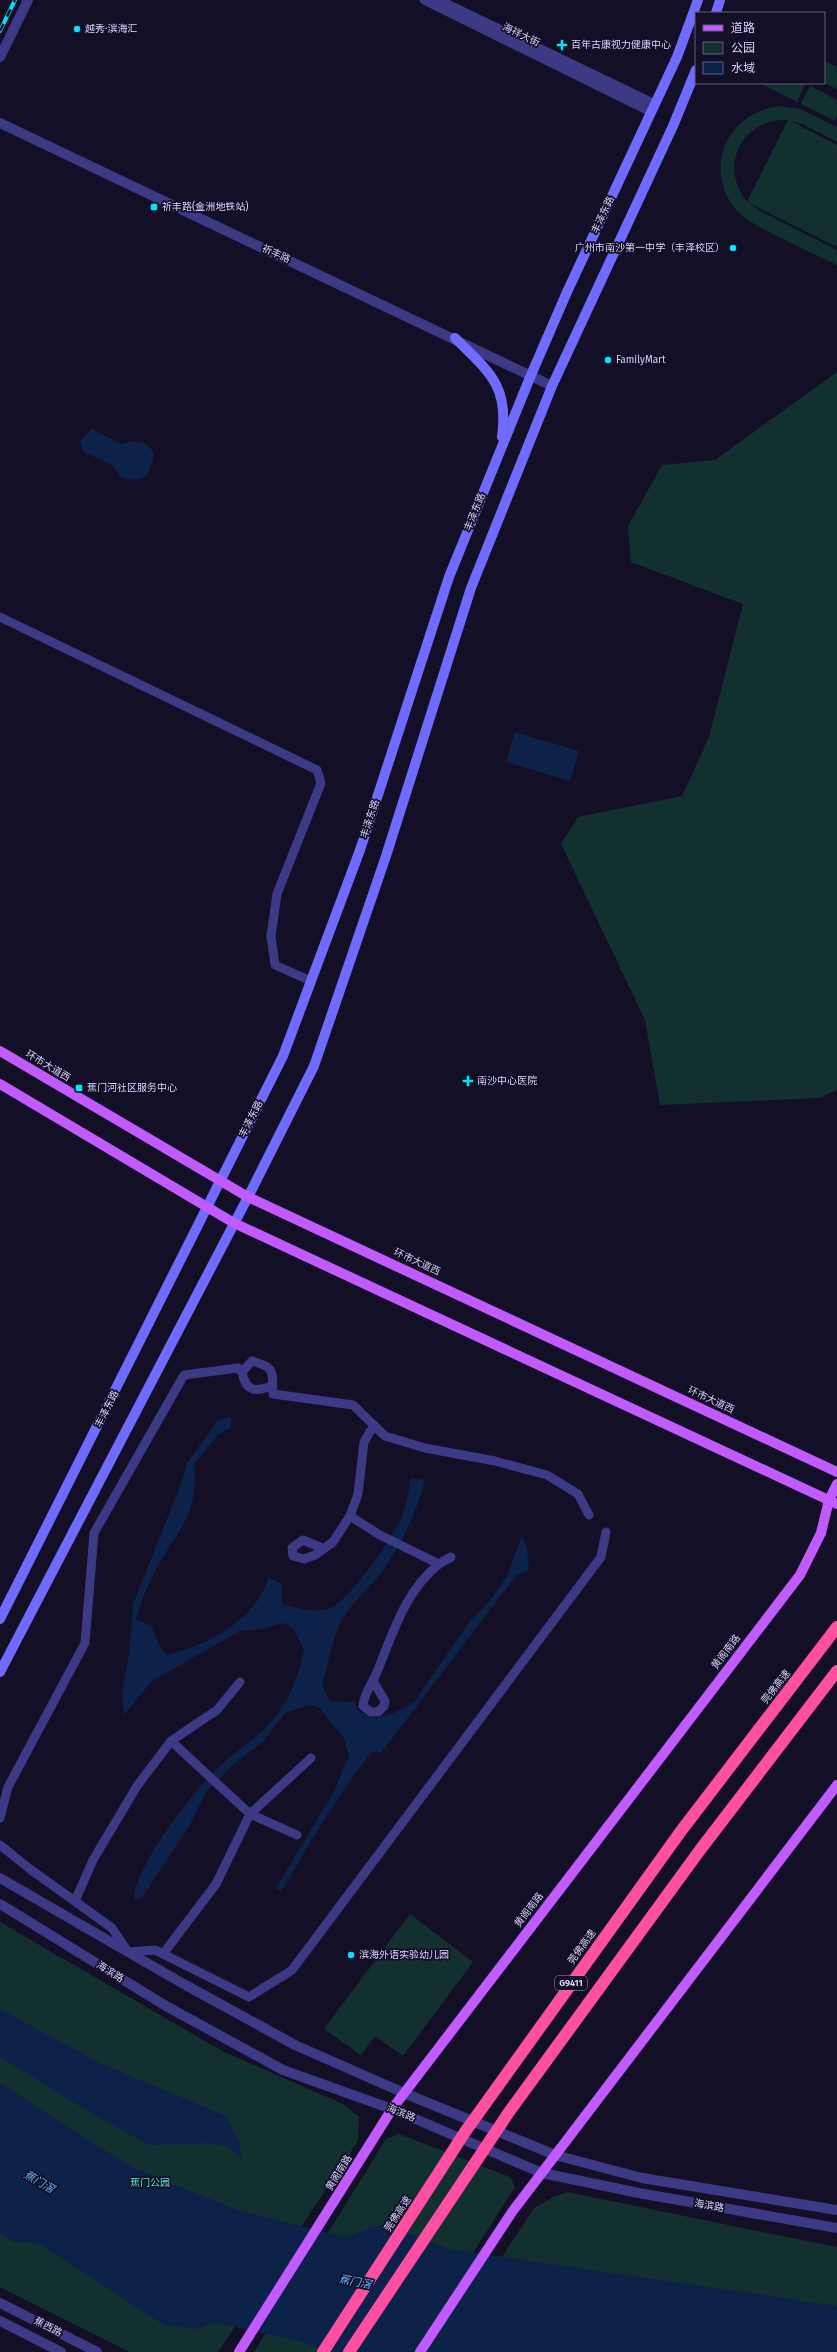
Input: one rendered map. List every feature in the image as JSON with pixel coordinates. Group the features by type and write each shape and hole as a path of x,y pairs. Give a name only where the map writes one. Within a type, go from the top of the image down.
{"highway":[{"name":"莞佛高速","path":"323,2352 470,2125 680,1830 837,1627"},
{"name":"G9411","path":"349,2352 509,2112 700,1850 837,1671"}],"main road":[{"name":"丰泽东路","path":"0,1619 283,1056 360,850 449,577 531,376 677,57 698,0"},
{"path":"716,12 720,0"},
{"path":"0,1672 248,1197 314,1066 386,856 471,588 552,386 673,126 695,72"},
{"path":"455,338 490,372 502,397 504,423 500,449"},
{"name":"环市大道西","path":"0,1051 248,1197 837,1472"},
{"path":"0,1084 234,1223 833,1502"},
{"name":"黄阁南路","path":"239,2351 392,2109 800,1575 821,1533 833,1502 837,1484"},
{"path":"420,2352 512,2212 837,1786"}],"street":[{"path":"0,57 28,0"},
{"name":"海祥大街","path":"424,0 653,108"},
{"name":"海祥大街","path":"439,0 653,108"},
{"name":"祈丰路","path":"0,123 455,338 552,386"},
{"path":"0,617 317,770 321,783 277,894 272,936 275,965 311,981"},
{"path":"242,1372 252,1361 259,1363 268,1367 274,1374 272,1386 273,1394 353,1405 385,1436 424,1448 494,1461 547,1475 578,1494 590,1516"},
{"path":"0,1818 8,1787 85,1643 94,1533 184,1375 238,1368 242,1372 244,1383 249,1388 263,1389 272,1386"},
{"path":"322,1548 333,1542 350,1516 358,1494 364,1442 374,1425"},
{"path":"350,1516 380,1535 440,1564"},
{"path":"128,1952 155,1950 249,1997 292,1970 601,1557 606,1532"},
{"path":"373,1681 402,1611 418,1585 440,1564 451,1557"},
{"path":"75,1901 93,1860 137,1786 171,1741 217,1710 240,1682"},
{"path":"171,1741 205,1770 223,1790 250,1814 297,1835"},
{"path":"163,1954 216,1884 250,1814 311,1758"},
{"path":"0,1844 112,1928 128,1952"},
{"path":"0,1878 128,1952 295,2045 404,2093 555,2155 642,2178 837,2210"},
{"name":"海滨路","path":"0,1904 166,2006 283,2070 392,2109 542,2173 639,2193 837,2228"},
{"name":"蕉西路","path":"0,2303 97,2352"},
{"name":"蕉西路","path":"0,2321 61,2352"}],"green space":[{"path":"825,61 837,67 837,89 825,83"},
{"path":"764,84 805,84 797,102"},
{"path":"810,86 837,100 837,116 835,121 801,104"},
{"path":"780,106 800,109 837,127 837,142 804,125 791,121 837,145 837,247 749,203 760,211 837,250 837,265 785,240 747,219 738,212 732,204 723,187 720,169 721,159 723,150 731,134 743,121 749,117","holes":["788,120 747,202 739,188 735,174 735,160 739,147 747,136 758,127 772,121"]},
{"path":"837,372 837,1090 820,1098 660,1105 645,1020 561,844 578,817 682,796 709,737 743,604 631,562 628,526 662,465 715,460"},
{"path":"410,1914 473,1962 403,2056 375,2036 361,2055 324,2029"},
{"name":"蕉门公园","path":"0,1922 224,2052 343,2104 359,2117 358,2141 218,2352 130,2352 0,2287"},
{"path":"399,2134 510,2177 515,2187 410,2352 254,2352 386,2139"},
{"path":"567,2192 837,2247 837,2352 440,2352 534,2208 553,2197"}],"water":[{"path":"92,429 121,444 132,441 145,443 154,452 152,464 146,477 132,480 121,477 112,465 84,452 80,441"},
{"path":"515,732 579,751 570,781 506,762"},
{"path":"231,1417 231,1427 217,1436 194,1464 195,1479 192,1504 184,1524 163,1557 151,1580 136,1619 151,1626 160,1646 167,1655 214,1637 242,1618 262,1593 269,1577 281,1584 283,1604 300,1609 326,1610 340,1602 361,1579 383,1549 400,1521 404,1511 411,1478 425,1480 418,1504 408,1528 396,1551 382,1572 345,1614 338,1627 322,1686 330,1701 354,1702 359,1712 375,1718 392,1714 414,1702 470,1621 488,1603 506,1578 522,1536 527,1548 529,1570 516,1576 381,1753 373,1751 360,1767 324,1820 281,1892 276,1888 334,1791 349,1756 343,1736 320,1708 309,1705 285,1713 263,1742 235,1763 206,1792 191,1823 142,1898 134,1899 137,1885 154,1849 181,1811 218,1768 259,1734 280,1710 295,1681 304,1649 293,1629 284,1623 261,1629 240,1631 152,1681 124,1715 122,1690 129,1654 133,1604 181,1484 187,1463 218,1420"},
{"path":"0,2009 100,2063 226,2116 240,2144 241,2157 226,2146 208,2143 149,2145 94,2115 0,2057"},
{"name":"蕉门滘","path":"0,2083 131,2167 240,2211 345,2237 385,2224 449,2249 837,2306 837,2352 327,2352 299,2341 214,2322 198,2329 164,2325 38,2243 13,2242 0,2232"}],"railway":[{"path":"0,31 15,0"}],"place":[{"name":"越秀·滨海汇","path":"77,29"},
{"name":"百年古康视力健康中心","path":"562,45"},
{"name":"祈丰路(金洲地铁站)","path":"154,207"},
{"name":"广州市南沙第一中学（丰泽校区）","path":"733,248"},
{"name":"FamilyMart","path":"608,360"},
{"name":"南沙中心医院","path":"468,1081"},
{"name":"蕉门河社区服务中心","path":"79,1088"},
{"name":"滨海外语实验幼儿园","path":"351,1955"}]}
